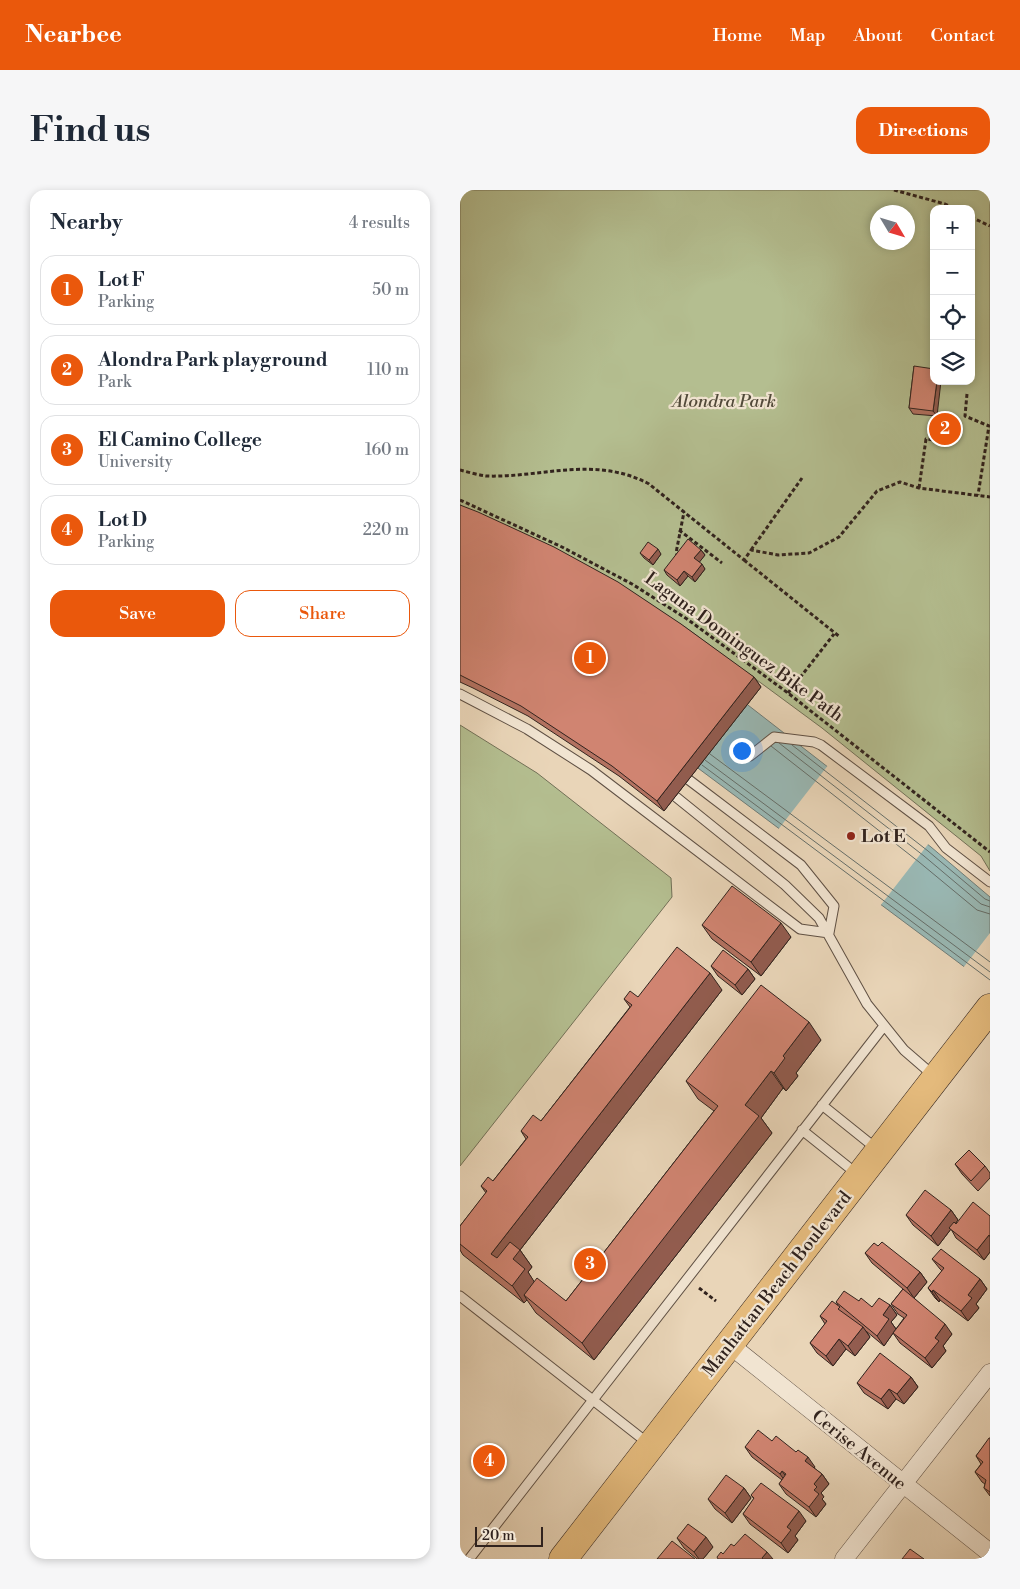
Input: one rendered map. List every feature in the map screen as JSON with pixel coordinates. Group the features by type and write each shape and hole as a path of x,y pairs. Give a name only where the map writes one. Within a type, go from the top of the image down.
{"main road":[{"name":"Manhattan Beach Boulevard","path":"563,1559 990,1008"}],"street":[{"name":"Cerise Avenue","path":"730,1345 990,1553"},
{"path":"844,1559 990,1373"}],"lane":[{"path":"460,694 527,728 583,765 800,929 829,933"},
{"path":"750,756 774,737 814,742 821,745 929,826 946,848 990,882"},
{"path":"689,780 801,865 834,906 829,933"},
{"path":"676,797 785,885 819,918 829,933 855,985 884,1026 904,1050 936,1078"},
{"path":"470,1558 884,1026"},
{"path":"822,1105 879,1151"},
{"path":"802,1130 860,1176"},
{"path":"460,1296 651,1445"}],"path":[{"path":"894,190 928,198 945,205"},
{"path":"975,219 990,226"},
{"path":"967,394 965,416 990,426 978,495"},
{"path":"919,488 926,439 941,441"},
{"path":"460,470 486,476 578,468 638,479 649,484 840,638"},
{"path":"744,560 802,478"},
{"path":"751,550 778,556 809,553 838,537 877,492 900,482 919,488 990,498"},
{"name":"Laguna Dominguez Bike Path","path":"460,500 562,547 632,584 687,619 788,693 990,852"},
{"path":"680,559 676,554 679,530 684,512"},
{"path":"679,530 722,563"},
{"path":"788,693 834,634"},
{"path":"697,1286 716,1302"}],"green space":[{"name":"Alondra Park","path":"460,190 990,190 990,871 981,856 822,728 685,627 460,507"},
{"path":"460,725 537,773 671,878 672,897 460,1166"}],"water":[{"path":"460,537 735,695 931,847 990,897 990,986 604,698"}],"pier":[{"name":"Lot E","path":"829,764 929,843 880,906 777,831"},
{"path":"990,933 990,988 963,968"}],"building":[{"path":"914,366 930,368 930,385 936,385 933,411 909,408"},
{"path":"460,505 554,547 618,582 681,624 754,677 657,801 612,766 521,706 460,675"},
{"path":"688,539 701,550 694,558 702,564 692,577 684,571 677,580 664,570"},
{"path":"648,542 658,549 649,560 640,553"},
{"path":"732,886 781,923 751,962 702,925"},
{"path":"677,947 710,973 491,1254 497,1258 510,1242 520,1250 513,1259 525,1269 512,1286 460,1244 460,1226 487,1191 481,1186 488,1177 493,1181 528,1137 521,1131 533,1115 541,1121 632,1005 624,999 630,991 638,997"},
{"path":"723,950 748,969 735,985 711,966"},
{"path":"761,985 809,1022 783,1056 785,1058 774,1073 771,1071 745,1105 759,1116 582,1343 524,1295 537,1278 566,1301 718,1106 686,1081"},
{"path":"969,1150 985,1166 971,1181 955,1164"},
{"path":"925,1190 951,1210 931,1236 906,1215"},
{"path":"973,1202 990,1216 990,1236 977,1250 949,1228 954,1222 956,1224"},
{"path":"882,1242 920,1272 907,1288 865,1253 874,1243 878,1246"},
{"path":"941,1249 980,1279 968,1295 972,1298 961,1311 928,1288 944,1268 932,1259"},
{"path":"903,1289 945,1324 935,1338 939,1341 925,1358 893,1333 907,1315 891,1304"},
{"path":"844,1291 859,1301 861,1298 872,1307 879,1298 890,1305 883,1315 889,1319 877,1336 836,1302"},
{"path":"832,1301 840,1307 838,1309 863,1327 848,1346 839,1339 826,1356 810,1343 827,1321 820,1316"},
{"path":"880,1353 911,1377 897,1394 889,1389 881,1399 857,1383"},
{"path":"758,1430 772,1441 776,1436 796,1452 798,1450 808,1457 805,1461 822,1474 814,1484 817,1487 814,1490 819,1494 809,1507 779,1484 786,1474 782,1471 780,1474 745,1447"},
{"path":"989,1438 990,1492 984,1488 986,1480 975,1472 983,1462 976,1456"},
{"path":"726,1475 744,1488 725,1513 708,1499"},
{"path":"761,1483 799,1511 787,1527 791,1530 781,1543 743,1514 754,1498 751,1495"},
{"path":"688,1524 706,1537 694,1552 677,1538"},
{"path":"745,1534 767,1552 763,1559 718,1559 717,1557 721,1552 723,1554 731,1544 734,1546"},
{"path":"672,1541 695,1559 657,1559"},
{"path":"910,1549 924,1559 902,1559"}],"place":[{"name":"Alondra Park playground","path":"945,429"},
{"name":"Lot F","path":"590,658"},
{"name":"Lot E","path":"851,836"},
{"name":"El Camino College","path":"590,1264"},
{"name":"Lot D","path":"489,1461"}]}
